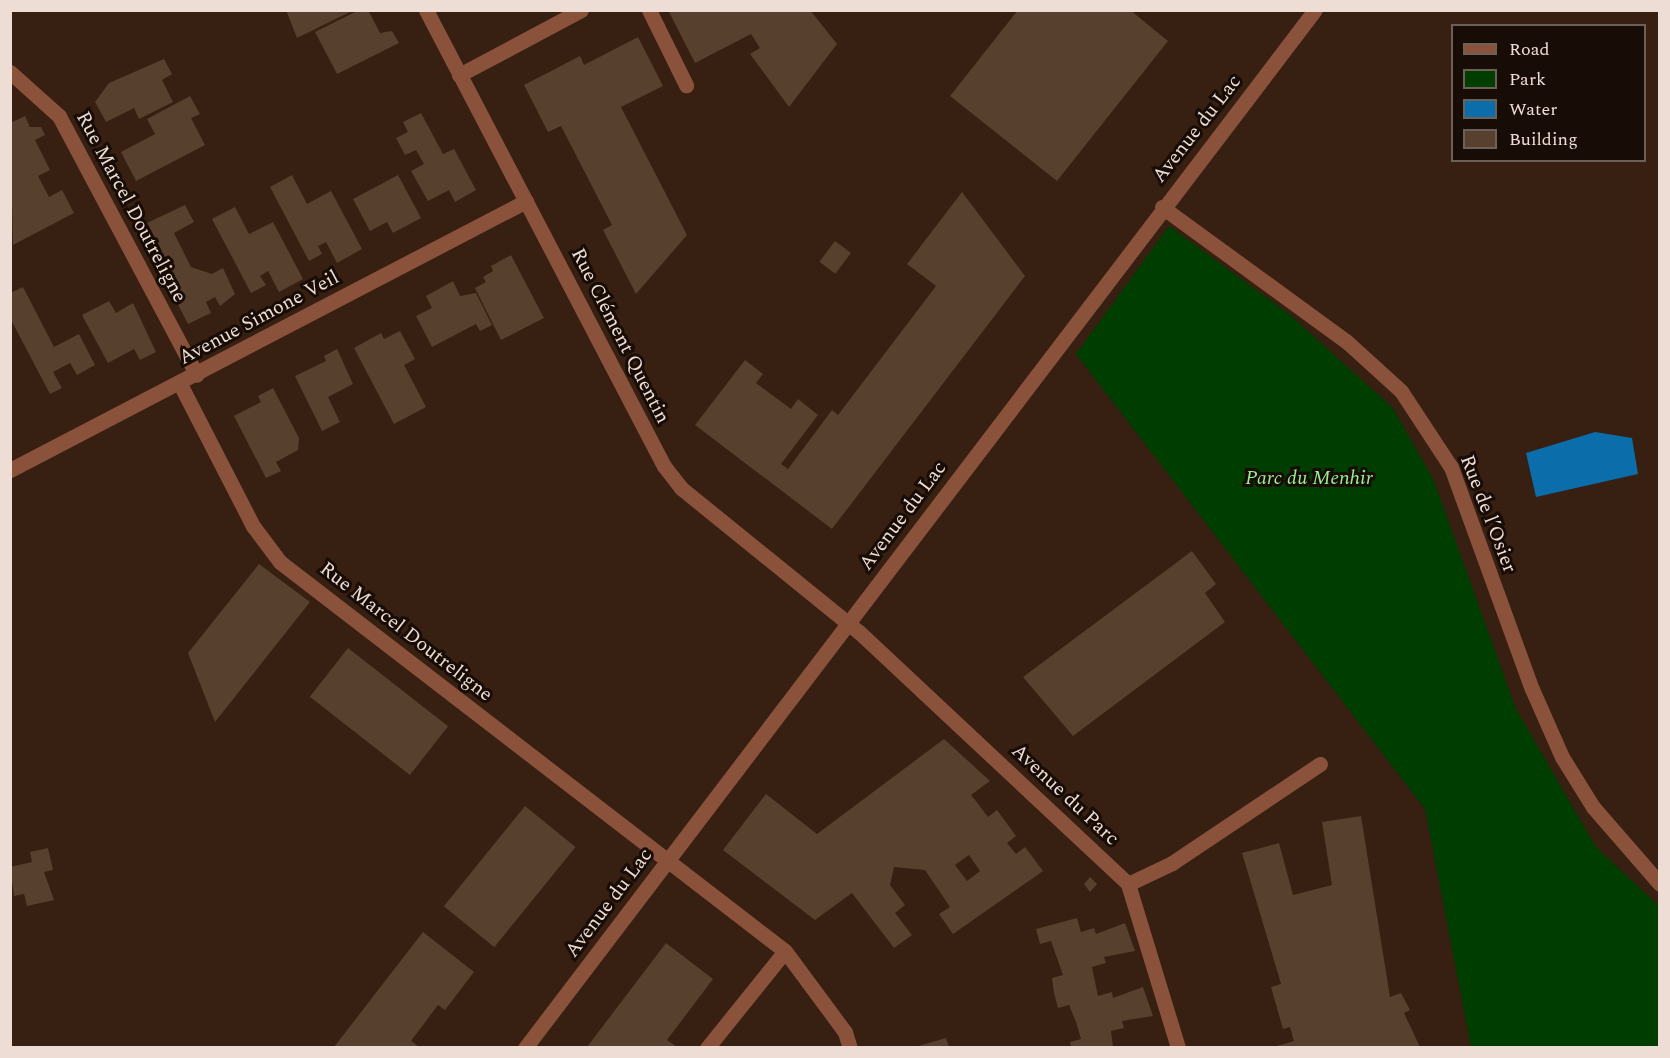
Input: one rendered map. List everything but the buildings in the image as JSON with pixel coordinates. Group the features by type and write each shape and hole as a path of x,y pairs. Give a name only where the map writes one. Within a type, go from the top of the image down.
{"street":[{"name":"Rue Clément Quentin","path":"426,10 664,466 681,489 848,622"},
{"path":"459,75 581,10"},
{"path":"649,10 686,86"},
{"name":"Avenue du Lac","path":"525,1047 1162,207 1315,10"},
{"name":"Rue Marcel Doutreligne","path":"10,72 58,116 197,375"},
{"name":"Avenue Simone Veil","path":"10,470 180,384 526,201"},
{"name":"Rue de l’Osier","path":"1162,207 1346,341 1401,391 1451,467 1532,689 1562,757 1593,807 1659,884"},
{"name":"Rue Marcel Doutreligne","path":"180,384 253,526 280,562 785,951 846,1032 850,1047"},
{"name":"Avenue du Parc","path":"848,622 1128,884 1178,1047"},
{"path":"1128,884 1172,863 1320,764"},
{"path":"707,1047 785,951"}],"green space":[{"name":"Parc du Menhir","path":"1169,226 1289,314 1393,408 1434,481 1516,709 1596,847 1659,906 1659,1047 1471,1047 1425,809 1076,354"}],"water":[{"path":"1595,432 1632,438 1638,474 1536,497 1526,453"}]}
